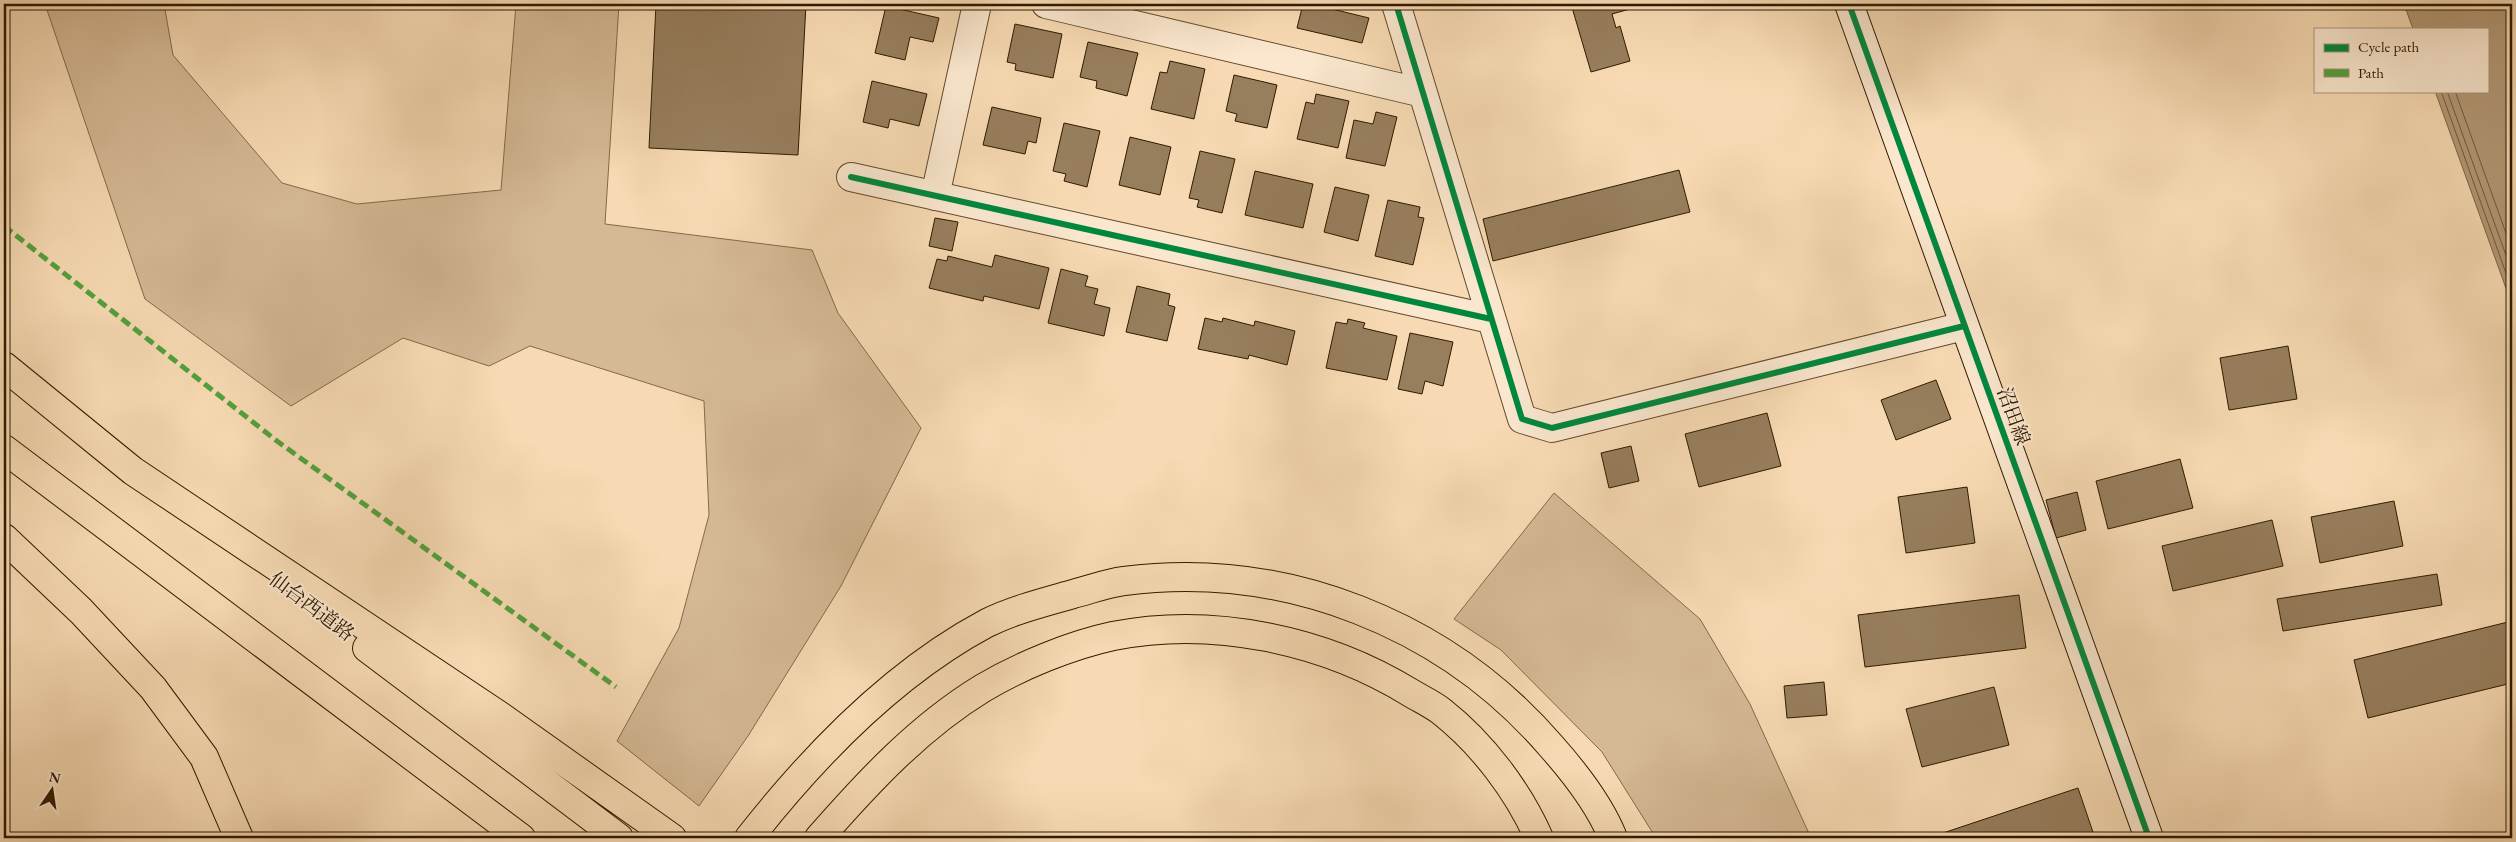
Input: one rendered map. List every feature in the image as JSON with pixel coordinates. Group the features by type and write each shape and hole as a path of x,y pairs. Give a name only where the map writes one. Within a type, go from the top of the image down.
{"highway":[{"path":"4,366 133,471 500,716 672,838"},
{"name":"仙台西道路","path":"4,374 619,838"},
{"path":"4,449 521,838"},
{"path":"4,538 81,611 153,688 204,757 239,838"},
{"path":"749,838 772,809 870,706 929,659 989,622 1053,600 1123,581 1201,577 1278,586 1354,607 1420,638 1479,675 1529,720 1571,769 1608,826 1613,838"},
{"path":"820,838 868,782 920,734 983,688 1044,658 1113,636 1185,629 1261,636 1318,650 1379,673 1441,712 1488,756 1524,805 1539,838"}],"street":[{"path":"935,196 977,4"},
{"path":"1046,4 1423,93"},
{"path":"1396,4 1522,418 1552,428 1964,326"},
{"name":"沼田線","path":"1849,4 2149,838"},
{"path":"851,177 1492,319"}],"shaded area":[{"path":"45,4 164,4 173,55 282,183 357,204 501,190 516,4 619,4 605,224 812,250 838,313 921,428 841,586 748,736 699,806 617,741 679,628 709,515 704,401 530,346 489,366 403,338 291,406 145,299"},
{"path":"1554,493 1700,619 1750,704 1811,838 1656,838 1602,752 1501,650 1454,619"}],"water":[{"path":"2404,4 2512,4 2512,305 2435,92 2488,92 2488,28 2413,28"}],"building":[{"path":"656,4 806,4 798,155 649,148"},
{"path":"1303,4 1334,4 1332,9 1369,18 1362,43 1297,28"},
{"path":"1571,4 1648,4 1612,14 1616,28 1620,26 1630,61 1591,72"},
{"path":"886,6 939,18 933,42 910,37 905,60 875,53"},
{"path":"1015,24 1062,34 1053,78 1015,70 1016,64 1007,62"},
{"path":"1088,42 1138,53 1127,96 1096,88 1097,81 1080,77"},
{"path":"1170,61 1205,69 1194,119 1151,109 1160,72 1167,73"},
{"path":"1234,75 1277,85 1267,128 1235,121 1237,114 1226,111"},
{"path":"872,81 927,94 919,126 890,119 888,128 863,122"},
{"path":"1316,94 1349,101 1338,148 1297,139 1306,102 1314,104"},
{"path":"992,107 1041,118 1036,143 1028,141 1025,154 983,145"},
{"path":"1376,112 1397,117 1385,166 1346,158 1354,120 1373,124"},
{"path":"1064,123 1100,131 1087,187 1064,181 1066,174 1053,171"},
{"path":"1130,137 1171,147 1160,195 1119,185"},
{"path":"1200,151 1235,159 1222,213 1197,207 1199,200 1189,198"},
{"path":"1679,170 1690,212 1493,261 1483,219"},
{"path":"1255,171 1313,184 1303,228 1245,215"},
{"path":"1335,187 1369,195 1358,241 1324,232"},
{"path":"1388,200 1420,207 1418,217 1424,218 1413,265 1375,256"},
{"path":"935,218 958,222 952,251 929,246"},
{"path":"995,255 1049,268 1039,309 984,296 983,301 929,288 937,259 947,261 948,256 992,267"},
{"path":"1061,269 1088,276 1085,286 1098,289 1094,304 1110,308 1104,336 1048,323"},
{"path":"1137,286 1170,294 1168,305 1175,307 1167,341 1126,332"},
{"path":"1205,318 1222,322 1223,318 1254,326 1255,321 1295,331 1287,365 1249,355 1248,359 1198,349"},
{"path":"1348,319 1365,323 1363,328 1397,336 1387,380 1326,368 1336,322 1347,324"},
{"path":"1410,333 1453,342 1443,386 1425,381 1422,394 1398,389"},
{"path":"2288,346 2297,399 2229,410 2220,358"},
{"path":"1936,380 1951,419 1896,440 1881,400"},
{"path":"1767,413 1781,466 1699,487 1685,434"},
{"path":"1631,446 1639,481 1609,488 1601,453"},
{"path":"2180,459 2193,508 2108,529 2096,481"},
{"path":"1967,487 1975,543 1906,553 1898,497"},
{"path":"2077,492 2086,530 2056,538 2046,500"},
{"path":"2394,501 2403,546 2320,563 2311,517"},
{"path":"2272,520 2283,566 2173,591 2162,546"},
{"path":"2437,574 2442,605 2283,631 2277,599"},
{"path":"2019,595 2026,648 1865,667 1858,615"},
{"path":"2512,621 2512,683 2368,718 2354,660"},
{"path":"1824,682 1827,715 1787,718 1784,686"},
{"path":"1994,687 2009,745 1922,767 1906,709"},
{"path":"2078,788 2095,838 1928,838"}],"marked path":[{"path":"4,226 277,441 616,687"}],"cycle path":[{"path":"1396,4 1522,419 1552,428 1964,326"},
{"path":"1849,4 2149,838"},
{"path":"851,177 1491,319"}]}
